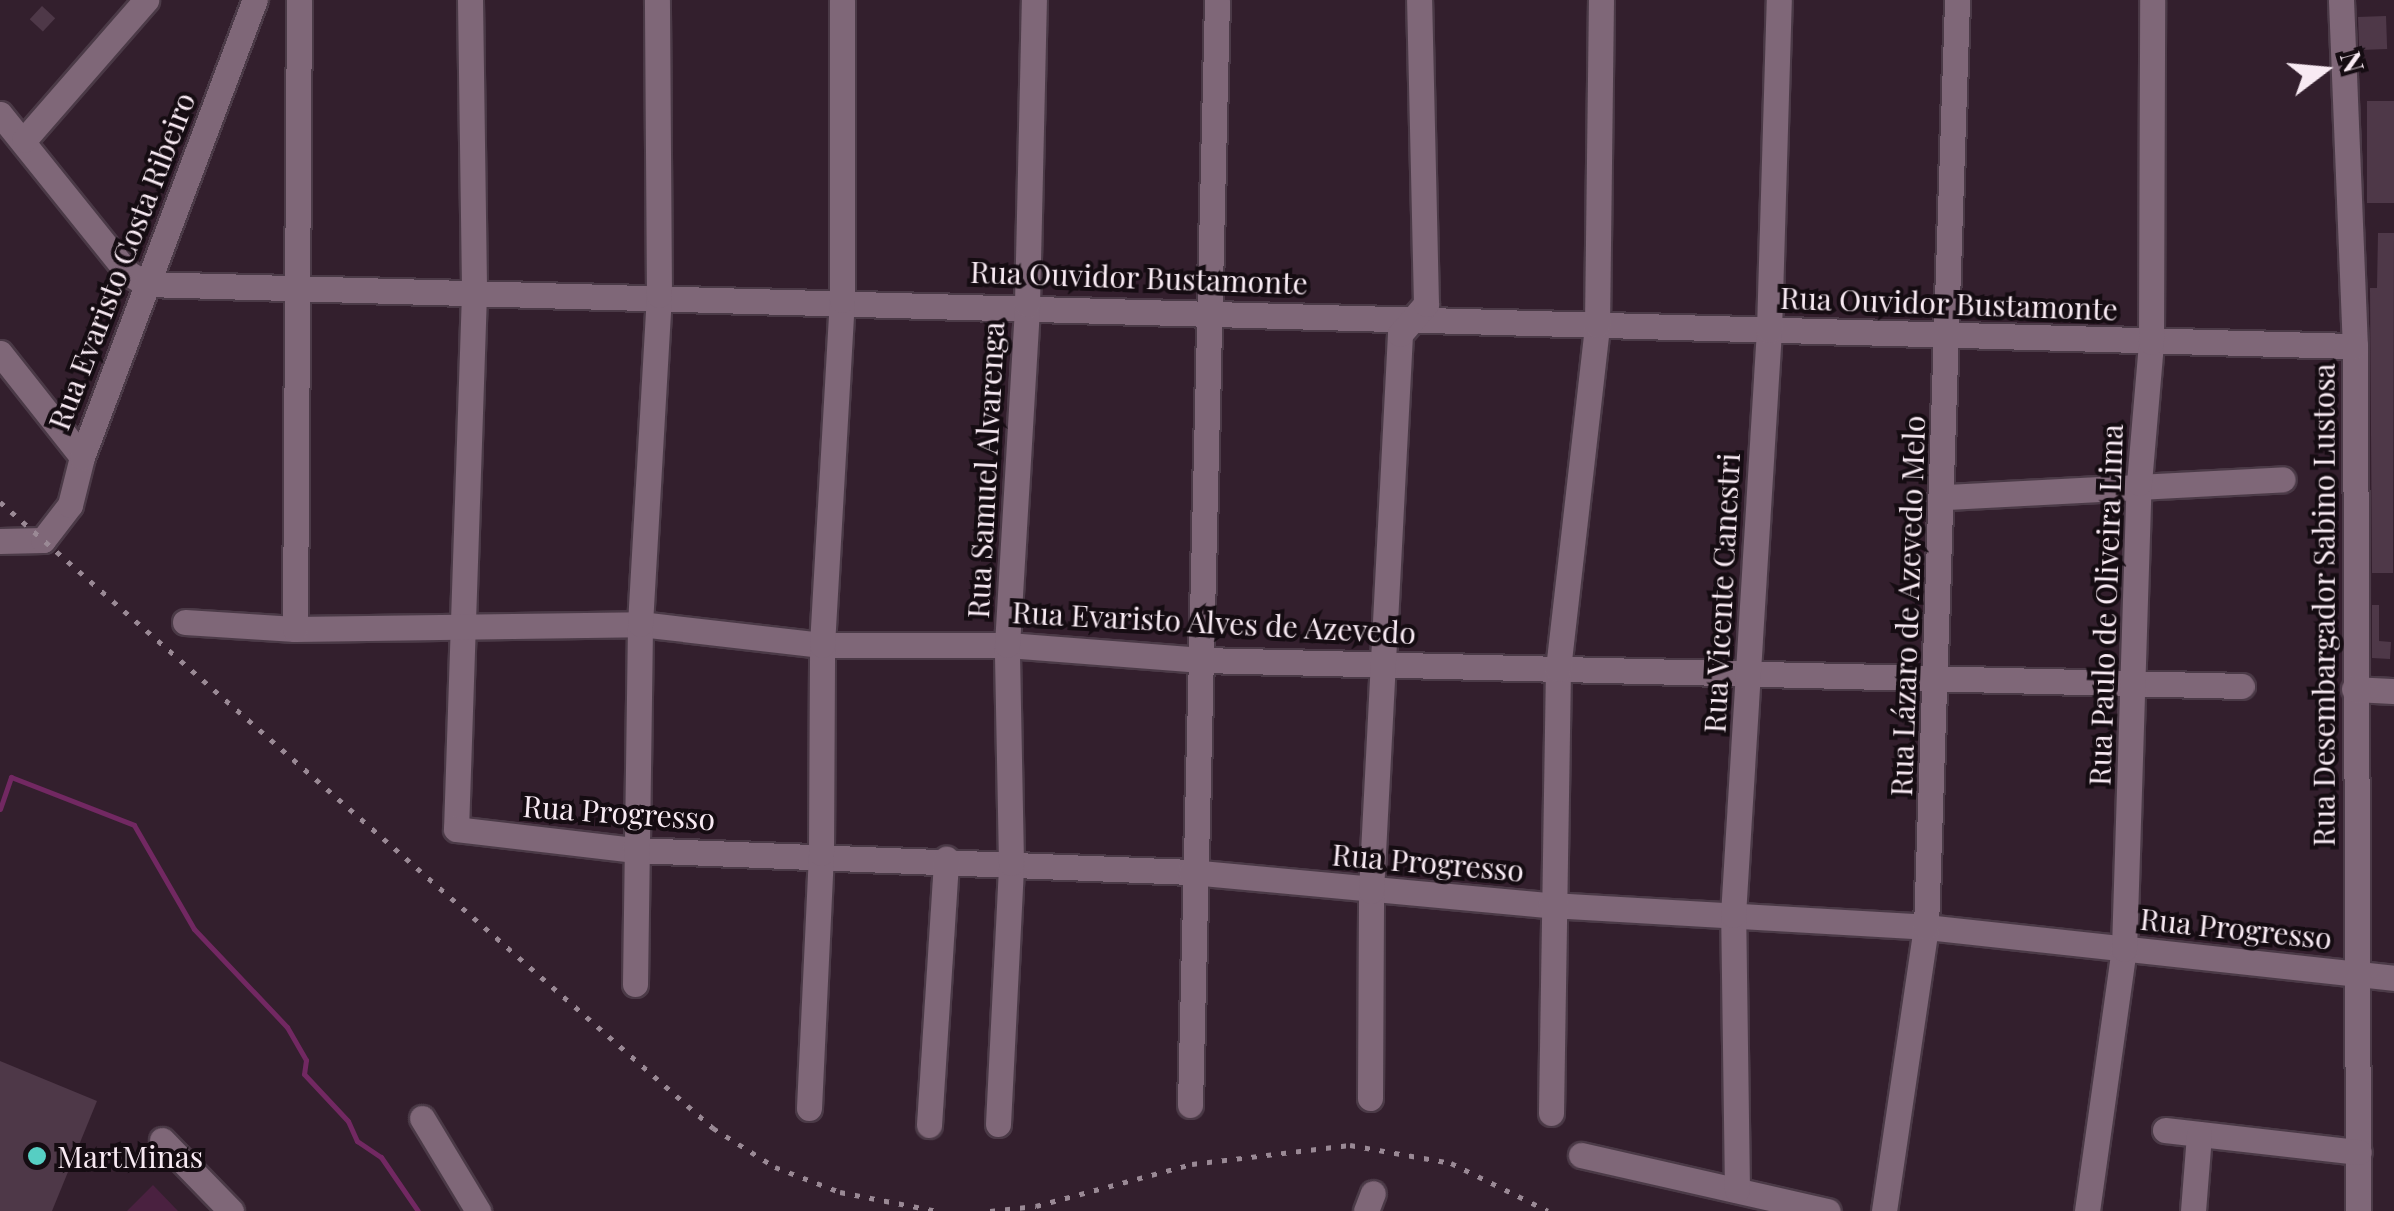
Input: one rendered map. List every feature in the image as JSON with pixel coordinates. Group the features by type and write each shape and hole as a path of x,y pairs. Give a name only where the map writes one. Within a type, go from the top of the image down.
{"street":[{"path":"24,140 146,0"},
{"name":"Rua Evaristo Costa Ribeiro","path":"0,541 43,540 70,506 82,457 255,0"},
{"path":"294,630 293,285 300,0"},
{"path":"458,625 474,293 470,0"},
{"path":"635,984 640,624 659,295 657,0"},
{"path":"809,1108 822,853 822,646 842,300 842,0"},
{"name":"Rua Samuel Alvarenga","path":"998,1124 1011,863 1007,645 1027,304 1034,0"},
{"path":"1190,1105 1191,872 1202,660 1206,312 1217,0"},
{"path":"1370,1098 1371,890 1400,334 1426,304 1419,0"},
{"path":"1551,1114 1550,905 1558,669 1597,325 1602,0"},
{"name":"Rua Vicente Canestri","path":"1738,1190 1733,914 1769,330 1779,0"},
{"name":"Rua Lázaro de Azevedo Melo","path":"1884,1211 1926,927 1945,497 1957,0"},
{"name":"Rua Paulo de Oliveira Lima","path":"2087,1211 2124,949 2136,684 2139,484 2151,342 2152,0"},
{"name":"Rua Desembargador Sabino Lustosa","path":"2340,0 2355,346 2358,1211"},
{"path":"0,114 128,274 146,284"},
{"name":"Rua Ouvidor Bustamonte","path":"146,284 1027,304 2355,346"},
{"path":"0,352 82,457"},
{"path":"1945,497 2283,479"},
{"name":"Rua Evaristo Alves de Azevedo","path":"184,622 294,630 640,624 822,646 1007,645 1202,660 2242,686"},
{"name":"Rua Progresso","path":"458,625 456,829 634,850 822,853 1191,872 1550,905 1926,927 2394,978"},
{"path":"2354,689 2394,690"},
{"path":"929,1125 946,860"},
{"path":"422,1118 478,1211"},
{"path":"2165,1130 2359,1152"},
{"path":"2193,1211 2200,1134"},
{"path":"162,1140 232,1211"},
{"path":"1581,1156 1828,1211"}],"shaded area":[{"path":"153,1185 178,1211 127,1211"}],"building":[{"path":"42,6 55,18 43,31 30,19"},
{"path":"2386,16 2387,49 2359,50 2358,17"},
{"path":"2367,101 2394,101 2394,203 2367,203"},
{"path":"2378,233 2394,233 2393,573 2372,573 2370,288 2377,288"},
{"path":"2372,605 2379,605 2379,641 2391,642 2390,659 2372,658"},
{"name":"MartMinas","path":"0,1061 97,1101 52,1211 0,1211"}],"waterway":[{"path":"0,809 11,777 134,825 194,929 287,1027 306,1060 304,1074 348,1121 357,1141 381,1157 418,1211"}],"railway":[{"path":"0,502 713,1128 775,1167 840,1192 937,1211"},
{"path":"990,1211 1036,1206 1192,1164 1350,1145 1451,1163 1548,1211"}],"place":[{"name":"MartMinas","path":"37,1156"}]}
